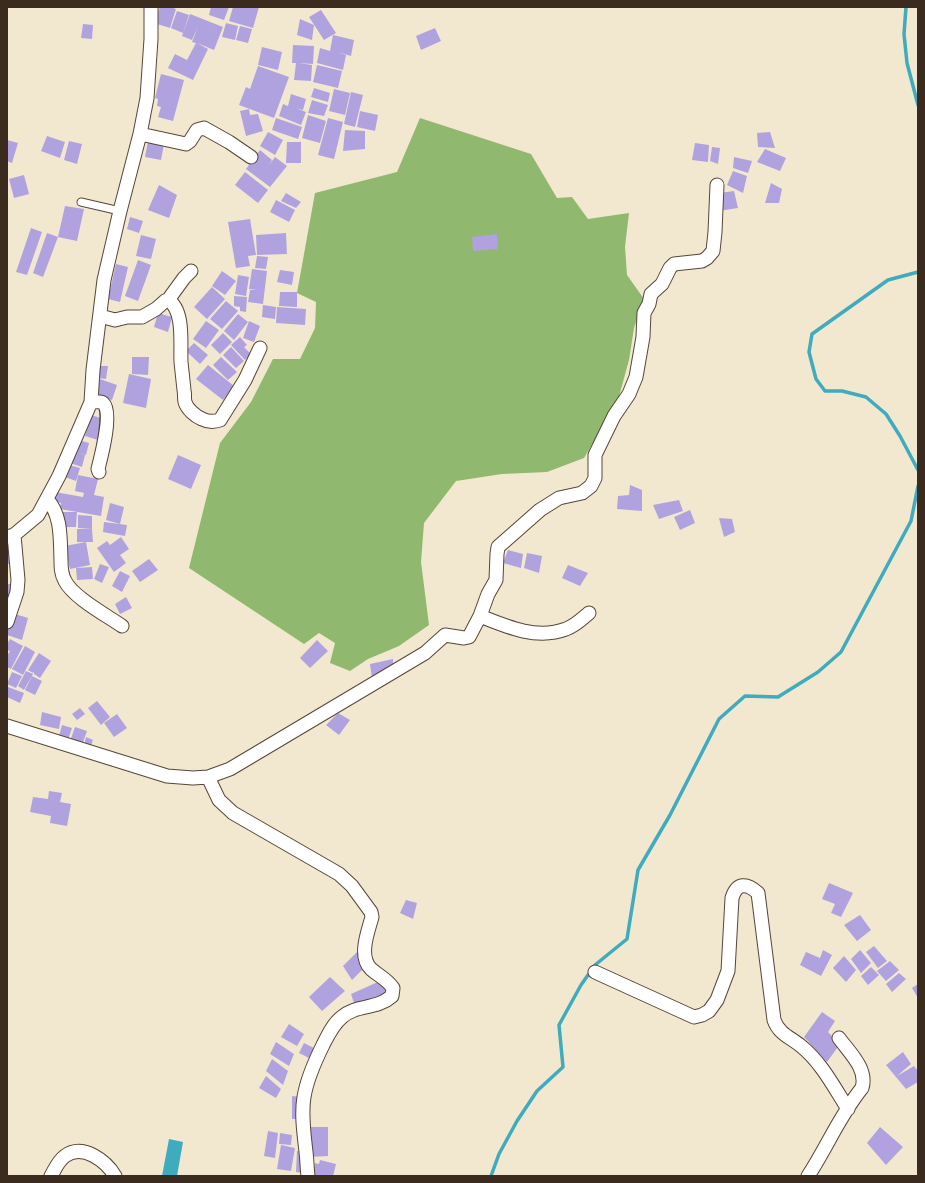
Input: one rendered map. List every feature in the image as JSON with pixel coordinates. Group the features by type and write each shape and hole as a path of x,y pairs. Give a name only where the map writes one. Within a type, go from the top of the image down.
{"street":[{"path":"7,622 18,580 10,536 38,515 47,499 91,402 93,370 104,280 140,134 147,98 151,39 151,7"},
{"path":"140,134 186,144 190,141 197,130 204,128 229,142 251,157"},
{"path":"7,726 161,775 180,778 208,777 230,769 425,653 445,635 464,638 469,636 480,616 488,594 496,580 498,547 540,510 558,498 582,493 591,486 595,478 595,455 614,416 629,394 636,377 643,337 644,314 652,294 662,284 670,268 674,264 702,261 713,251 717,185"},
{"path":"100,316 115,320 127,317 142,317 156,310 168,300 191,271"},
{"path":"168,300 173,303 179,319 185,402 188,408 198,418 212,422 220,420 245,380 260,348"},
{"path":"91,402 102,402 107,415 107,427 98,469 99,472"},
{"path":"47,499 53,506 58,520 62,573 66,583 80,597 122,626"},
{"path":"480,616 502,625 528,632 540,633 567,629 589,613"},
{"path":"208,777 219,800 233,813 339,874 352,886 371,912 372,917 365,949 366,960 371,969 386,980 393,988 392,996 385,1001 375,1006 351,1011 341,1017 332,1028 321,1050 309,1078 304,1097 303,1113 308,1176"},
{"path":"595,972 694,1017 702,1016 709,1011 717,1000 728,971 732,898 735,890 740,886 752,888 758,893 774,1020 777,1027 800,1045 812,1057 825,1073 848,1109"},
{"path":"808,1176 862,1088 864,1082 857,1062 839,1038"},
{"path":"51,1176 56,1166 64,1156 81,1151 98,1159 110,1169 115,1176"}],"lane":[{"path":"81,202 120,211"}],"green space":[{"path":"420,118 531,154 557,198 572,197 588,219 629,213 625,247 627,275 644,299 634,328 629,360 618,400 584,458 547,472 502,474 456,481 424,523 421,562 429,625 399,646 368,659 350,671 330,663 335,643 319,633 304,644 189,568 220,443 251,402 273,359 300,359 315,328 316,302 297,293 315,193 397,172"}],"water":[{"path":"169,1139 183,1142 177,1176 162,1176"}],"building":[{"path":"160,7 170,7 176,9 170,28 154,23"},
{"path":"211,7 229,7 224,20 209,15"},
{"path":"233,7 259,7 253,28 229,21"},
{"path":"321,10 336,33 324,40 309,17"},
{"path":"177,11 189,15 183,33 171,28"},
{"path":"190,14 223,27 214,50 197,43 208,49 193,80 168,68 175,54 187,60 196,43 192,42 198,27 192,40 182,36"},
{"path":"300,19 314,25 312,40 297,35"},
{"path":"226,23 238,26 235,40 222,37"},
{"path":"83,24 93,25 92,39 81,38"},
{"path":"240,26 252,29 248,43 236,40"},
{"path":"435,28 441,41 421,50 416,36"},
{"path":"333,35 354,40 351,56 338,52 346,55 343,70 317,63 320,48 330,51"},
{"path":"293,45 314,46 313,64 299,63 312,65 311,81 294,80 296,63 292,63"},
{"path":"262,47 282,52 278,70 258,65"},
{"path":"317,65 342,71 338,88 313,82"},
{"path":"258,66 289,77 274,118 239,105 246,87 250,89"},
{"path":"161,74 184,80 173,121 158,117 161,107 157,106 158,99 155,98"},
{"path":"314,88 330,93 328,102 311,97"},
{"path":"334,89 350,93 345,115 329,111"},
{"path":"351,92 363,95 355,127 344,124"},
{"path":"291,94 306,99 303,110 296,108 306,112 301,125 279,116 283,104 288,106"},
{"path":"312,100 328,105 324,116 308,113"},
{"path":"249,109 250,115 258,114 263,131 246,136 240,111"},
{"path":"360,111 378,115 375,131 357,127"},
{"path":"308,115 326,121 320,143 302,138"},
{"path":"276,118 302,127 298,139 272,130"},
{"path":"328,118 343,122 334,159 318,155"},
{"path":"345,130 365,131 365,149 343,151"},
{"path":"268,132 283,140 275,155 260,146"},
{"path":"770,132 775,148 758,147 757,133"},
{"path":"47,136 65,142 60,158 41,151"},
{"path":"7,140 18,143 12,163 7,161"},
{"path":"69,141 82,144 77,164 64,160"},
{"path":"148,141 164,144 161,160 145,157"},
{"path":"287,142 301,142 301,163 286,163"},
{"path":"695,143 709,145 708,162 692,160"},
{"path":"712,147 720,148 718,164 710,161"},
{"path":"765,149 786,158 780,171 757,162"},
{"path":"260,150 272,160 269,165 275,157 287,166 270,187 246,169"},
{"path":"734,157 752,161 748,173 733,168"},
{"path":"733,171 747,176 743,193 727,185"},
{"path":"245,172 268,190 258,203 235,185"},
{"path":"24,175 29,194 14,198 9,179"},
{"path":"771,183 782,189 779,203 765,203"},
{"path":"159,185 177,195 169,218 148,210"},
{"path":"734,191 738,208 719,211 719,193"},
{"path":"286,193 301,202 296,208 281,201"},
{"path":"276,200 295,210 289,222 270,212"},
{"path":"65,206 84,209 77,241 58,237"},
{"path":"130,217 143,221 139,233 127,229"},
{"path":"250,219 256,255 248,256 250,266 236,268 228,222"},
{"path":"31,228 42,232 27,275 16,272"},
{"path":"47,233 58,237 43,277 33,273"},
{"path":"286,233 287,254 257,255 256,235"},
{"path":"497,234 498,249 473,251 472,237"},
{"path":"141,235 156,239 151,259 136,256"},
{"path":"257,256 268,257 266,269 255,268"},
{"path":"138,260 151,265 138,301 125,296"},
{"path":"116,264 128,267 120,302 108,299"},
{"path":"252,269 267,271 263,304 248,302 250,290 257,290 249,289"},
{"path":"280,270 294,272 292,285 277,282"},
{"path":"222,271 236,281 225,295 212,286"},
{"path":"238,275 249,277 246,296 235,294"},
{"path":"212,287 225,299 207,319 194,307"},
{"path":"280,292 297,292 297,307 279,306"},
{"path":"234,296 247,297 246,312 240,311 240,307 234,306"},
{"path":"226,301 238,311 222,329 210,319"},
{"path":"263,305 276,307 275,319 262,317"},
{"path":"277,307 306,309 305,325 276,323"},
{"path":"158,313 172,317 168,332 154,327"},
{"path":"238,314 248,322 234,340 224,331"},
{"path":"206,321 219,330 206,348 193,339"},
{"path":"249,321 260,326 254,342 243,338"},
{"path":"223,333 232,342 220,354 211,345"},
{"path":"240,337 247,345 244,347 251,354 245,360 231,345"},
{"path":"194,343 208,355 200,364 186,351"},
{"path":"231,347 244,361 236,368 223,355"},
{"path":"132,357 149,357 148,375 132,374"},
{"path":"221,357 237,372 228,380 213,365"},
{"path":"208,365 234,386 223,400 196,379"},
{"path":"100,366 108,366 106,379 98,378"},
{"path":"129,374 151,379 146,408 123,403"},
{"path":"100,379 117,385 112,400 95,395"},
{"path":"88,414 104,419 98,440 85,436 88,426 85,425"},
{"path":"75,439 89,443 86,455 78,453 85,455 82,467 67,462"},
{"path":"178,455 201,465 191,489 168,479"},
{"path":"65,464 80,468 76,481 62,476"},
{"path":"78,475 98,479 94,495 104,497 101,516 60,509 61,503 54,501 55,492 83,497 84,493 75,491"},
{"path":"630,485 642,490 642,511 617,509 618,496 629,495"},
{"path":"679,500 683,511 659,519 653,505"},
{"path":"110,503 124,507 120,524 106,520"},
{"path":"690,510 695,523 680,530 674,517"},
{"path":"63,512 77,512 76,527 63,527"},
{"path":"78,515 92,516 92,529 78,528"},
{"path":"719,518 732,519 735,532 724,537"},
{"path":"104,522 127,525 125,536 103,532"},
{"path":"77,529 92,529 93,542 77,542"},
{"path":"121,537 129,549 120,555 126,563 114,572 97,548 107,541 110,545"},
{"path":"86,542 90,565 70,569 65,546"},
{"path":"508,550 523,554 521,568 503,563"},
{"path":"7,552 15,552 15,564 7,564"},
{"path":"527,553 542,556 539,573 524,568"},
{"path":"149,559 158,570 140,582 132,571"},
{"path":"100,564 109,567 102,583 94,579"},
{"path":"568,565 588,573 580,586 562,578"},
{"path":"92,567 93,579 77,580 76,568"},
{"path":"120,571 130,576 122,592 112,586"},
{"path":"7,584 11,584 10,597 7,597"},
{"path":"126,597 132,608 120,614 115,604"},
{"path":"12,613 28,618 22,640 7,635"},
{"path":"10,639 23,646 11,669 7,667 7,656 10,651 7,650 7,644"},
{"path":"317,640 328,651 310,668 300,658"},
{"path":"25,646 35,652 23,675 12,669"},
{"path":"39,653 51,661 40,678 34,674 34,672 33,673 28,670"},
{"path":"393,659 393,666 372,678 370,664"},
{"path":"26,671 33,674 24,690 18,686"},
{"path":"12,672 22,676 16,688 7,684"},
{"path":"32,676 42,681 35,695 25,690"},
{"path":"8,687 24,693 20,703 7,697"},
{"path":"97,701 110,717 101,725 88,708"},
{"path":"80,708 85,714 77,720 72,714"},
{"path":"42,712 61,717 59,729 40,725"},
{"path":"338,713 350,720 339,735 326,725"},
{"path":"117,714 127,728 114,737 104,723"},
{"path":"62,725 72,728 67,743 58,740"},
{"path":"75,727 87,731 81,748 69,744"},
{"path":"86,737 93,740 89,751 83,749"},
{"path":"49,791 62,793 60,802 71,804 67,826 50,823 51,816 30,812 33,797 48,799"},
{"path":"829,883 853,893 841,917 831,913 835,904 822,899"},
{"path":"406,900 417,903 413,919 400,913"},
{"path":"860,915 871,930 857,941 844,925"},
{"path":"874,946 887,961 878,968 866,952"},
{"path":"359,950 365,967 352,980 343,966"},
{"path":"823,950 832,955 821,976 800,965 806,952 820,958"},
{"path":"860,950 871,963 861,973 851,959"},
{"path":"844,956 856,970 846,982 833,968"},
{"path":"890,961 899,970 886,981 877,971"},
{"path":"871,967 879,975 868,985 861,976"},
{"path":"899,973 906,979 892,992 886,984"},
{"path":"330,977 345,991 322,1011 309,997"},
{"path":"380,981 388,993 355,1006 351,994"},
{"path":"918,984 918,998 912,988"},
{"path":"822,1012 835,1021 828,1032 840,1044 827,1062 804,1037"},
{"path":"289,1024 304,1034 297,1046 281,1037"},
{"path":"276,1042 294,1054 289,1066 270,1054"},
{"path":"304,1043 318,1050 313,1060 299,1053"},
{"path":"903,1052 911,1064 897,1076 914,1066 918,1071 918,1082 906,1089 886,1065"},
{"path":"272,1059 288,1071 283,1085 266,1071"},
{"path":"266,1076 281,1089 276,1098 259,1088"},
{"path":"292,1096 302,1097 302,1119 292,1119"},
{"path":"309,1127 328,1127 328,1156 309,1157"},
{"path":"880,1127 903,1147 886,1165 867,1143"},
{"path":"268,1131 278,1133 275,1158 264,1156"},
{"path":"280,1133 292,1135 291,1145 279,1144"},
{"path":"281,1145 295,1148 291,1171 277,1169"},
{"path":"297,1151 305,1152 303,1173 296,1172"},
{"path":"320,1160 336,1164 333,1176 312,1176 315,1163 319,1164"}],"waterway":[{"path":"906,7 904,34 907,63 918,105"},
{"path":"918,272 888,280 812,334 809,352 816,379 825,391 842,391 866,397 886,414 900,436 918,470"},
{"path":"491,1176 499,1154 517,1121 537,1091 563,1067 559,1025 581,985 595,965 627,939 638,870 670,815 719,719 745,696 778,697 818,672 841,652 911,521 918,486"}]}
